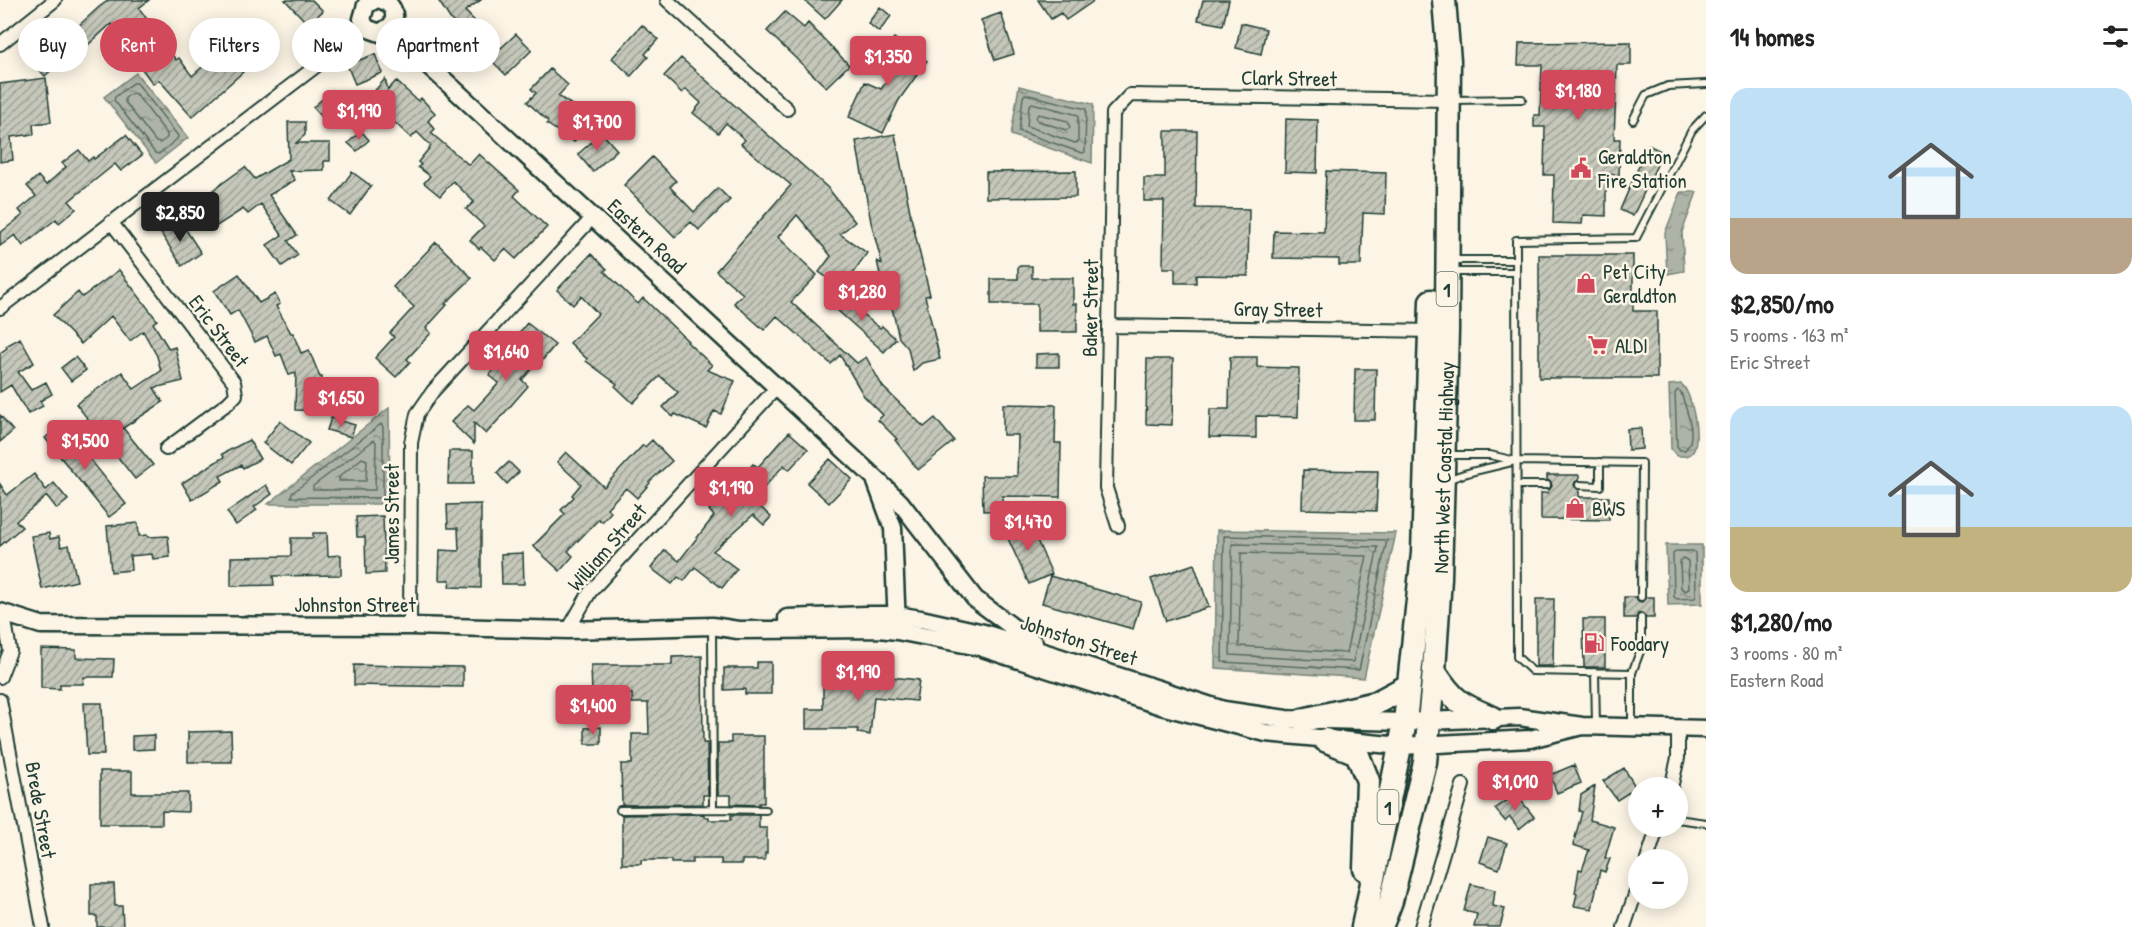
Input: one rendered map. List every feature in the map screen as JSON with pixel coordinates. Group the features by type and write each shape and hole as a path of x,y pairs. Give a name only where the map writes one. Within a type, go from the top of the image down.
{"highway":[{"name":"North West Coastal Highway","path":"1429,0 1441,100 1447,266 1439,331"},
{"name":"North West Coastal Highway","path":"1363,927 1405,722 1436,454 1441,100 1449,61 1444,0"},
{"name":"North West Coastal Highway","path":"1381,927 1391,901 1428,745 1443,486 1436,454"},
{"path":"1434,671 1448,693 1466,706 1493,718"},
{"path":"1303,720 1376,703 1408,686"},
{"path":"1325,740 1357,753 1368,781 1363,927"}],"main road":[{"path":"376,32 366,28 362,19 378,2 395,15 394,18"},
{"name":"Eastern Road","path":"436,72 778,386 900,502 975,599 1050,653"},
{"name":"Eastern Road","path":"875,478 894,528 896,623"},
{"name":"Johnston Street","path":"2,614 41,625 410,626 568,630 712,626 738,630 832,628 896,623 984,633 1050,653 1155,690 1224,710 1303,720 1405,722 1519,717 1589,726"},
{"name":"Johnston Street","path":"896,623 1161,706 1266,733 1401,746 1530,739 1589,726"},
{"path":"1589,726 1706,729"}],"street":[{"path":"667,0 787,109"},
{"path":"0,44 49,2"},
{"path":"0,308 366,28"},
{"name":"Clark Street","path":"1130,95 1441,100"},
{"name":"Baker Street","path":"1118,526 1106,488 1113,113 1130,95"},
{"name":"James Street","path":"410,626 411,443 417,414 433,391 593,217"},
{"name":"Eric Street","path":"111,222 234,381 236,395 228,403 166,449"},
{"name":"Gray Street","path":"1109,326 1439,331"},
{"name":"William Street","path":"568,630 590,592 778,386"},
{"path":"0,677 10,651 2,614"},
{"name":"Brede Street","path":"1,704 43,927"},
{"path":"1675,777 1678,756 1678,729"},
{"path":"1421,927 1463,785"},
{"path":"1624,927 1630,909"}],"lane":[{"path":"1633,120 1646,95 1668,86 1706,84"},
{"path":"1441,100 1522,99"},
{"path":"1632,673 1532,671 1517,657 1516,240 1636,238 1692,130 1706,115"},
{"path":"1447,266 1516,260"},
{"path":"1447,266 1516,272"},
{"path":"1436,454 1490,455 1516,461 1642,463 1641,597"},
{"path":"1443,486 1447,480 1458,475 1516,461"},
{"path":"1579,485 1600,486 1600,462"},
{"path":"1517,485 1547,485"},
{"path":"1632,727 1632,673 1641,650 1641,618"},
{"path":"712,626 713,809"},
{"path":"1589,726 1595,672"},
{"path":"620,810 766,810"},
{"path":"1688,821 1706,823"}],"water":[{"path":"136,73 188,138 156,163 104,97"},
{"path":"1019,86 1093,104 1092,163 1011,135"},
{"path":"1681,192 1697,192 1682,232 1684,271 1667,274 1665,233"},
{"path":"1681,384 1689,396 1696,429 1694,448 1687,456 1677,456 1671,449 1669,385"},
{"path":"389,408 390,504 268,504"},
{"path":"1217,530 1396,533 1364,678 1215,668"},
{"path":"1666,545 1702,545 1702,604 1668,605"}],"building":[{"path":"109,0 149,0 139,8 146,18 100,18 100,34 88,45 87,18"},
{"path":"285,0 312,0 323,11 315,18 302,18"},
{"path":"438,0 481,0 465,11 472,18 450,18"},
{"path":"804,0 842,0 825,19"},
{"path":"1038,0 1095,0 1066,20 1061,13 1051,19"},
{"path":"1203,0 1229,0 1223,25 1198,20"},
{"path":"880,7 891,16 879,32 868,23"},
{"path":"785,12 804,28 808,23 849,65 826,87 767,31"},
{"path":"1001,13 1014,54 995,60 981,20"},
{"path":"1241,23 1266,29 1261,54 1236,48"},
{"path":"642,25 658,39 645,54 648,57 631,76 612,58"},
{"path":"516,34 532,50 506,75 500,69 500,47"},
{"path":"894,38 927,61 899,100 883,133 849,117 865,82 881,89 893,73 877,62"},
{"path":"1631,42 1631,65 1617,65 1614,139 1620,139 1619,175 1606,174 1606,216 1583,215 1582,224 1553,223 1554,175 1544,175 1545,127 1534,127 1534,115 1540,115 1542,65 1518,65 1519,43"},
{"path":"375,54 376,72 382,73 355,84 350,72 364,72 364,58"},
{"path":"179,58 192,76 197,72 243,72 192,117 159,80 153,84 144,72 177,72"},
{"path":"681,58 828,188 855,222 840,234 867,253 842,288 819,272 831,256 797,215 778,237 817,275 791,302 857,363 866,357 883,387 924,427 935,418 954,441 918,470 895,440 897,439 878,420 883,415 864,396 840,355 831,364 777,316 764,330 734,303 743,294 716,271 791,185 741,144 745,140 726,123 718,133 693,113 701,103 686,89 682,93 664,76"},
{"path":"550,69 568,85 558,96 590,117 574,142 547,124 548,121 527,102 536,93 531,89"},
{"path":"46,78 51,122 33,124 34,134 11,137 13,160 0,162 0,84"},
{"path":"385,79 388,90 396,81 418,101 421,98 435,113 428,121 435,129 431,133 469,165 479,154 519,190 514,196 547,227 516,259 505,249 495,260 470,240 484,226 466,209 474,202 453,181 440,196 424,183 430,176 418,167 421,165 418,162 431,146 417,132 411,138 391,119 387,123 364,103"},
{"path":"333,90 343,101 323,118 313,107"},
{"path":"1286,119 1318,120 1317,173 1285,172"},
{"path":"288,122 305,122 305,135 296,143 330,143 330,161 324,161 324,170 289,171 295,180 269,195 297,235 288,241 298,255 282,266 267,245 282,235 261,204 248,214 243,209 212,229 195,203 245,167 255,179 289,159"},
{"path":"361,131 369,140 357,151 348,143"},
{"path":"1165,131 1197,131 1196,208 1249,209 1248,276 1196,275 1196,283 1175,283 1175,268 1163,268 1164,201 1144,201 1144,178 1165,178"},
{"path":"602,133 617,150 593,172 578,154"},
{"path":"895,134 911,217 930,295 925,296 940,359 922,363 913,371 908,348 899,338 886,282 882,283 877,261 882,264 871,222 856,141"},
{"path":"126,135 142,155 121,171 115,164 69,201 76,209 59,223 56,219 23,246 15,235 0,246 0,233 23,215 19,210 36,196 27,186 38,176 46,185 66,167 62,163 79,150 88,161"},
{"path":"1648,145 1663,152 1633,216 1620,210"},
{"path":"652,157 676,181 670,187 694,212 718,188 730,200 699,230 691,222 675,237 624,185"},
{"path":"1076,171 1076,197 986,198 986,172"},
{"path":"1326,171 1386,173 1385,214 1363,213 1361,265 1339,265 1339,259 1273,258 1274,231 1324,232"},
{"path":"352,172 371,186 350,215 331,201"},
{"path":"179,219 201,253 182,266 160,232"},
{"path":"436,242 472,278 445,304 447,305 426,328 431,333 407,359 410,362 396,377 375,358 394,337 390,333 414,307 393,287"},
{"path":"591,254 607,269 604,271 638,304 643,298 712,365 707,370 735,381 721,414 714,411 706,428 675,414 673,417 663,407 678,392 660,376 633,403 615,386 617,384 586,361 587,359 570,343 598,314 581,296 573,305 557,290"},
{"name":"ALDI","path":"1539,255 1633,255 1633,311 1657,311 1657,378 1539,378"},
{"path":"1018,266 1032,266 1032,278 1073,278 1073,304 1077,304 1077,332 1037,332 1037,304 991,304 991,279 1018,279"},
{"path":"119,270 157,320 153,323 169,349 175,347 183,381 154,388 163,402 123,428 153,465 135,479 76,404 122,372 134,389 161,371 157,356 143,331 130,341 111,316 81,344 53,315 78,292 82,297"},
{"path":"239,274 259,303 275,294 280,304 276,306 293,333 301,353 309,350 320,377 322,377 321,411 295,410 296,373 289,375 281,354 276,356 267,336 255,342 238,310 230,315 214,291"},
{"path":"836,291 896,339 884,352 827,301"},
{"path":"527,323 555,345 522,380 528,386 486,434 474,423 474,444 451,422 468,405 474,410 499,383 489,375 516,344 513,341"},
{"path":"20,338 34,363 18,372 31,390 46,382 52,394 40,401 43,406 28,414 11,385 0,392 0,353 7,348 6,346"},
{"path":"1059,353 1059,367 1036,367 1036,354"},
{"path":"75,357 86,370 71,381 61,368"},
{"path":"1230,357 1257,357 1257,367 1299,368 1298,417 1256,416 1256,438 1209,437 1210,409 1229,409"},
{"path":"1147,359 1173,359 1172,425 1146,424"},
{"path":"1355,369 1376,369 1375,420 1354,420"},
{"path":"1003,404 1056,405 1055,443 1061,443 1060,497 1002,496 1003,510 983,511 982,476 1017,476 1018,435 1003,435"},
{"path":"0,415 13,431 0,442"},
{"path":"331,418 355,425 351,437 327,430"},
{"path":"280,421 309,443 291,465 263,443"},
{"path":"62,424 126,504 109,517 45,438"},
{"path":"1641,428 1642,449 1628,450 1627,429"},
{"path":"789,432 808,449 789,470 784,465 753,500 771,517 764,525 753,515 713,551 737,569 722,588 695,567 684,581 678,577 672,584 651,568 665,550 679,561 714,516 709,510 753,464 758,467"},
{"path":"249,440 260,459 243,468 241,465 220,476 223,481 192,500 182,483 224,457 222,454"},
{"path":"652,440 672,461 649,482 637,498 626,488 607,508 611,512 602,522 599,519 568,551 573,556 560,571 533,546 565,514 561,510 574,497 572,495 581,484 557,462 566,452 604,487 643,445 645,447"},
{"path":"449,451 473,451 473,484 448,484"},
{"path":"830,459 852,479 829,503 807,483"},
{"path":"509,462 519,472 507,484 497,473"},
{"path":"1303,470 1378,471 1376,511 1302,509"},
{"path":"34,474 46,490 54,483 68,500 57,509 47,496 16,521 22,527 0,546 0,484 7,495"},
{"name":"BWS","path":"1547,475 1579,475 1579,480 1574,485 1579,490 1579,497 1609,497 1609,520 1541,519 1541,493 1547,493 1552,486 1547,480"},
{"path":"266,485 272,494 254,507 257,510 236,525 227,512"},
{"path":"481,504 481,588 449,587 450,580 439,580 440,550 459,551 458,528 448,528 447,505"},
{"path":"383,516 385,573 366,574 365,537 357,537 356,517"},
{"path":"1028,520 1052,574 1029,584 1004,530"},
{"path":"138,523 139,536 168,536 170,557 153,559 152,554 130,556 131,570 111,572 107,526"},
{"path":"49,533 50,539 59,537 61,547 69,545 77,581 42,589 31,536"},
{"path":"313,533 327,533 328,556 341,555 341,575 273,576 274,585 231,586 231,557 291,556 291,538 313,538"},
{"path":"523,553 524,584 502,584 501,554"},
{"path":"1194,564 1209,607 1166,621 1151,579"},
{"path":"1050,576 1141,602 1133,629 1042,603"},
{"path":"1624,597 1636,597 1642,602 1646,597 1654,597 1654,618 1646,618 1642,613 1636,618 1624,618"},
{"path":"1536,599 1554,599 1553,666 1536,666"},
{"path":"1583,619 1605,619 1605,667 1584,667"},
{"path":"41,649 76,650 76,658 114,659 113,677 84,677 83,684 60,684 60,689 41,688"},
{"path":"702,656 703,743 707,743 708,795 703,795 703,804 622,805 621,764 632,764 632,734 649,734 648,703 632,703 632,694 592,695 591,665 672,665 672,657"},
{"path":"757,662 771,662 771,694 745,694 745,689 724,690 724,668 757,668"},
{"path":"354,665 463,667 463,687 354,685"},
{"path":"861,674 919,680 916,701 874,697 870,735 857,733 858,729 806,729 806,709 823,709 823,682 861,682"},
{"path":"84,703 102,703 104,755 87,755"},
{"path":"601,727 601,744 585,744 585,728"},
{"path":"231,731 232,762 188,762 188,732"},
{"path":"154,735 154,749 132,750 132,736"},
{"path":"731,736 764,736 764,803 759,803 759,805 731,804 731,795 718,795 718,743 731,743"},
{"path":"1574,765 1581,783 1557,793 1550,775"},
{"path":"1624,768 1629,777 1628,793 1617,800 1603,781"},
{"path":"100,771 132,771 132,793 188,793 188,812 162,811 162,824 100,824"},
{"path":"1595,786 1590,820 1614,827 1605,858 1610,859 1605,872 1600,870 1592,909 1574,906 1579,869 1582,870 1589,850 1573,845 1582,812 1579,811 1581,795"},
{"path":"1516,794 1534,817 1519,829 1510,817 1505,821 1495,809"},
{"path":"704,814 704,817 709,817 709,820 731,820 731,815 759,815 759,828 767,828 765,860 742,860 742,864 721,864 721,859 692,859 692,863 641,860 641,864 622,864 622,815"},
{"path":"1488,837 1507,843 1499,869 1480,862"},
{"path":"91,884 114,884 115,906 122,906 123,927 97,927 97,916 91,916"},
{"path":"1471,884 1495,890 1493,906 1505,909 1500,927 1474,927 1477,914 1464,911"}],"place":[{"name":"Geraldton Fire Station","path":"1581,168"},
{"name":"Pet City Geraldton","path":"1586,283"},
{"name":"ALDI","path":"1598,345"},
{"name":"BWS","path":"1575,508"},
{"name":"Foodary","path":"1594,643"}]}
